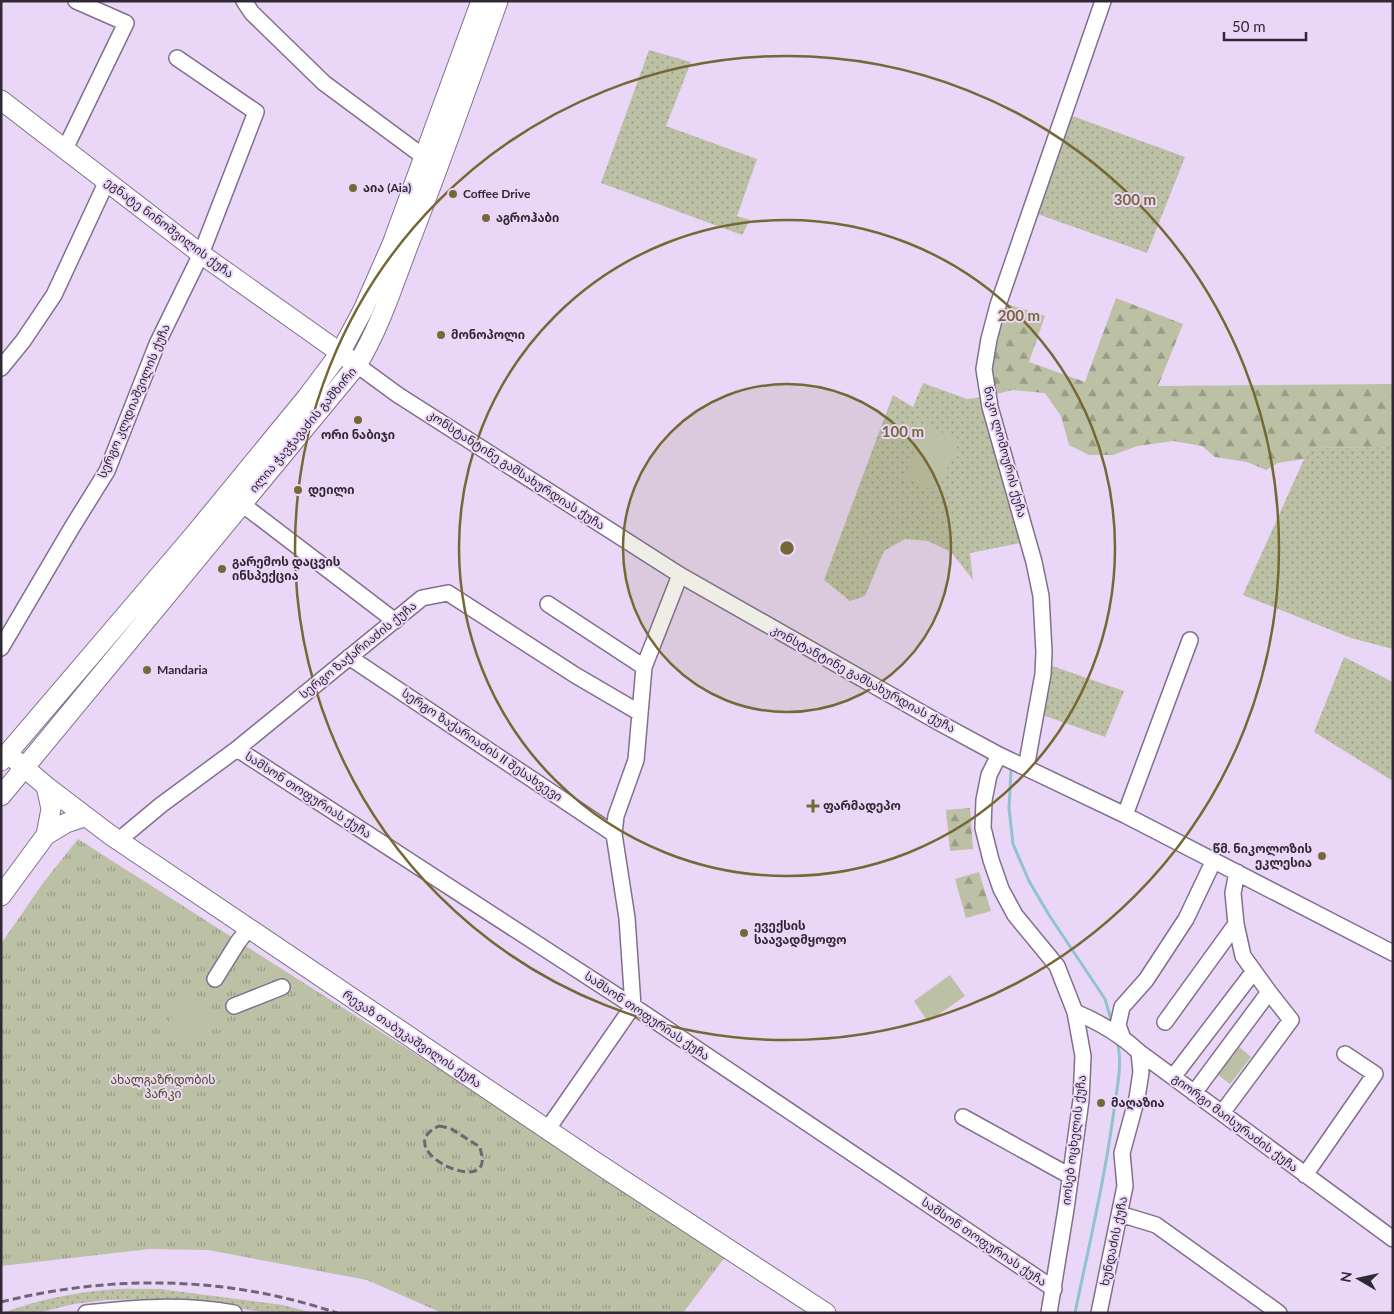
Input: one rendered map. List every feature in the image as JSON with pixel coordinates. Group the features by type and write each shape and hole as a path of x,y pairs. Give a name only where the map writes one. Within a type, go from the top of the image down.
{"main road":[{"name":"ილია ჭავჭავაძის გამზირი","path":"3,754 193,536 307,397 340,353 363,310 388,252 481,1"},
{"name":"ილია ჭავჭავაძის გამზირი","path":"1,796 357,365 368,347 441,162 498,1"},
{"name":"ეგნატე ნინოშვილის ქუჩა","path":"1,100 201,254 357,365"},
{"name":"რევაზ თაბუკაშვილის ქუჩა","path":"3,754 84,817 547,1130 826,1313"},
{"path":"46,786 51,809 46,835"},
{"path":"1,896 46,835 66,822 84,817"}],"street":[{"path":"65,149 126,23 76,1"},
{"path":"244,1 252,12 324,82 424,157"},
{"name":"ნიკო ლომოურის ქუჩა","path":"1026,768 1043,674 1044,652 1041,596 1034,562 990,407 984,369 989,339 998,305 1103,1"},
{"name":"სერგო კლდიაშვილის ქუჩა","path":"1,648 107,471 157,344 201,254 256,112 177,58"},
{"path":"1,368 23,341 54,295 107,181"},
{"name":"კონსტანტინე გამსახურდიას ქუჩა","path":"357,365 398,395 680,576 999,755 1214,860 1393,953"},
{"path":"242,504 395,620"},
{"path":"547,1130 633,1006 627,918 614,834 616,816 636,760 644,666 680,576"},
{"name":"სერგო ზაქარიაძის ქუჩა","path":"119,840 161,805 237,749 422,598 448,592 575,675 640,713"},
{"path":"548,604 644,666"},
{"path":"1126,816 1190,640"},
{"name":"სერგო ზაქარიაძის II შესახვევი","path":"349,657 614,834"},
{"name":"სამსონ თოფურიას ქუჩა","path":"237,749 633,1006 1054,1289"},
{"name":"იოსებ ოცხელის ქუჩა","path":"999,755 988,775 984,800 983,828 991,860 1001,889 1015,915 1057,966 1075,1012 1083,1056 1082,1091 1049,1313"},
{"path":"1122,1036 1118,1025 1122,1007 1146,980 1186,919 1214,860"},
{"path":"1222,1113 1291,1020 1242,956 1233,893 1237,872"},
{"path":"1165,1022 1236,924"},
{"path":"215,978 249,928"},
{"path":"1173,1077 1254,971"},
{"path":"234,1006 282,987"},
{"path":"1194,1093 1269,992"},
{"name":"გიორგი მაისურაძის ქუჩა","path":"1075,1012 1122,1036 1139,1052 1393,1239"},
{"name":"ხუნდაძის ქუჩა","path":"1099,1313 1125,1186 1122,1153 1137,1098 1140,1072 1139,1052"},
{"path":"1305,1175 1375,1074 1345,1054"},
{"path":"963,1117 1070,1176"},
{"path":"1120,1214 1156,1226 1279,1313"},
{"path":"86,1313 131,1308 164,1307 219,1310 234,1313"}],"green space":[{"path":"649,50 691,62 666,126 757,159 737,216 750,220 742,235 601,183"},
{"path":"1064,113 1185,157 1147,253 1029,211"},
{"path":"1116,298 1183,324 1158,386 1393,384 1393,447 1309,448 1304,459 1278,463 1266,470 1247,462 1215,457 1202,446 1173,441 1137,446 1113,455 1089,455 1069,445 1061,416 1045,393 1013,390 984,397 998,301 1045,316 1029,362 1085,382"},
{"path":"923,383 967,399 984,397 1021,543 970,553 973,580 951,552 928,541 905,539 884,551 865,596 850,601 824,580 893,395 913,407"},
{"path":"928,426 960,440 936,492 904,477"},
{"path":"1393,447 1393,649 1351,638 1243,595 1309,448"},
{"path":"1344,657 1393,682 1393,781 1314,732"},
{"path":"1041,662 1124,691 1105,737 1034,712"},
{"path":"970,808 973,849 950,851 946,810"},
{"name":"ახალგაზრდობის პარკი","path":"78,839 541,1134 725,1257 683,1313 442,1313 367,1280 208,1250 150,1249 1,1266 1,944 43,883"},
{"path":"979,872 991,911 966,918 955,879"},
{"path":"950,975 965,996 928,1022 914,1001"},
{"path":"186,992 213,1008 188,1049 162,1033"},
{"path":"1238,1046 1251,1057 1230,1084 1216,1073"},
{"path":"160,1289 283,1305 313,1313 266,1313 222,1305 160,1299 106,1300 74,1304 37,1313 2,1313 40,1301 92,1291"}],"waterway":[{"path":"1011,771 1009,808 1013,844 1029,881 1049,915 1105,999 1112,1023"},
{"path":"1075,1313 1106,1161 1119,1076 1119,1049 1117,1041"}],"railway":[{"path":"439,1126 450,1128 480,1147 481,1166 474,1171 464,1172 439,1162 429,1153 425,1144 427,1135 439,1126"},
{"path":"1,1302 85,1287 128,1283 170,1283 254,1292 296,1301 337,1313"}],"place":[{"name":"აია (Aia)","path":"353,188"},
{"name":"Coffee Drive","path":"453,194"},
{"name":"აგროჰაბი","path":"486,218"},
{"name":"მონოპოლი","path":"441,335"},
{"name":"ორი ნაბიჯი","path":"358,420"},
{"name":"დეილი","path":"298,490"},
{"name":"გარემოს დაცვის ინსპექცია","path":"222,569"},
{"name":"Mandaria","path":"147,670"},
{"name":"ფარმადეპო","path":"813,806"},
{"name":"წმ. ნიკოლოზის ეკლესია","path":"1322,856"},
{"name":"ევექსის საავადმყოფო","path":"744,933"},
{"name":"მაღაზია","path":"1101,1103"}]}
